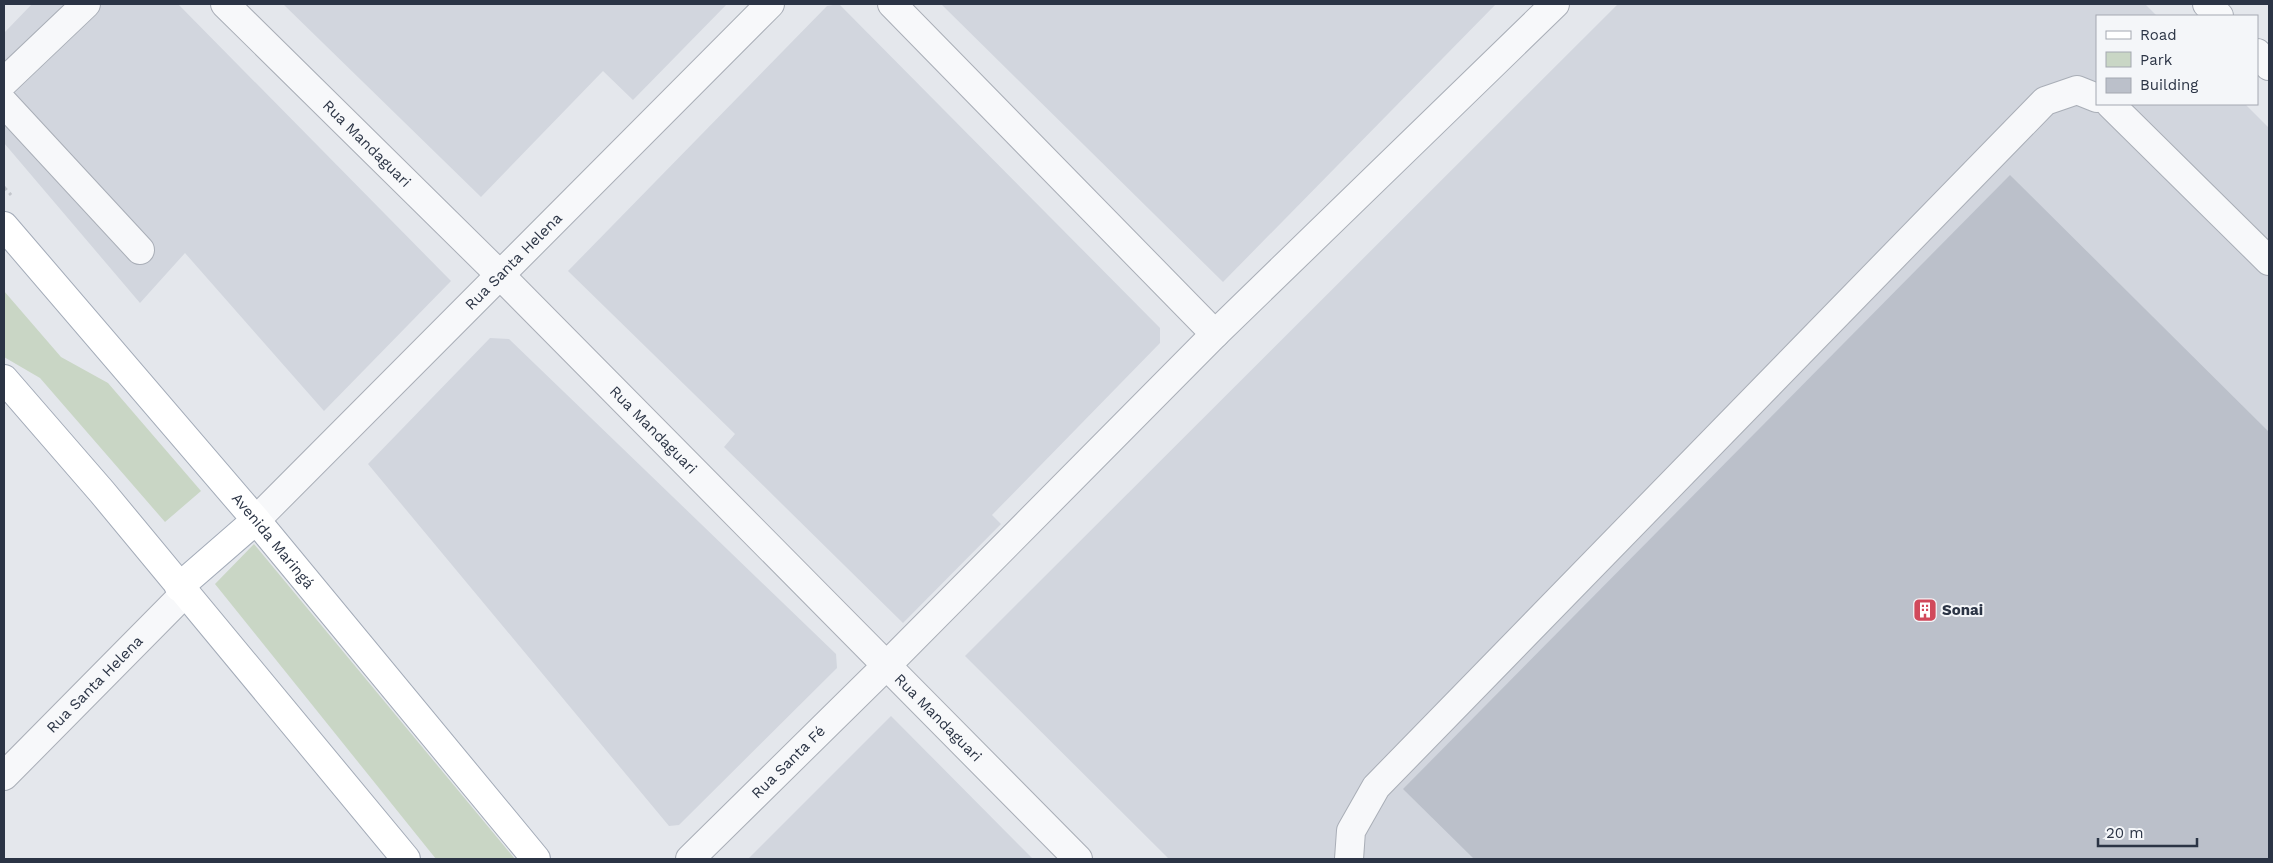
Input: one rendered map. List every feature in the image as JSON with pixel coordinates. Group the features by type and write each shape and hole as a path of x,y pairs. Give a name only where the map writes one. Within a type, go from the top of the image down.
{"main road":[{"name":"Avenida Maringá","path":"4,226 256,520 536,859"},
{"path":"4,379 102,492 406,859"},
{"path":"182,590 256,520"}],"street":[{"path":"4,82 86,4"},
{"name":"Rua Mandaguari","path":"224,4 500,275 1078,859"},
{"name":"Rua Santa Helena","path":"256,520 770,4"},
{"path":"892,4 1215,334"},
{"name":"Rua Santa Fé","path":"690,859 886,666 1215,334 1555,4"},
{"path":"2207,4 2218,15"},
{"path":"2258,54 2269,66"},
{"path":"1349,859 1351,831 1376,787 2031,115 2045,101 2077,90 2096,98"},
{"path":"4,104 140,250"},
{"path":"2111,105 2269,261"},
{"name":"Rua Santa Helena","path":"4,776 182,590"}],"shaded area":[{"path":"32,4 178,4 451,281 324,411 185,253 140,303 4,143 4,33"},
{"path":"283,4 727,4 633,100 603,71 481,197"},
{"path":"839,4 1160,328 1160,343 992,515 1001,524 903,623 724,447 735,434 568,271 827,6"},
{"path":"941,4 1496,4 1223,282"},
{"path":"1618,4 2145,4 2156,15 2096,15 2096,105 2246,105 2269,128 2269,859 1169,859 965,656"},
{"path":"490,338 509,339 836,654 837,668 679,825 669,826 368,464"},
{"path":"891,716 1033,859 748,859"}],"green space":[{"path":"4,291 61,357 108,383 201,491 165,522 40,378 4,357"},
{"path":"254,544 515,859 436,859 215,584"}],"building":[{"name":"Sonai","path":"2010,175 2269,432 2269,859 1474,859 1403,789"}],"place":[{"name":"Sonai","path":"1925,610"}]}
